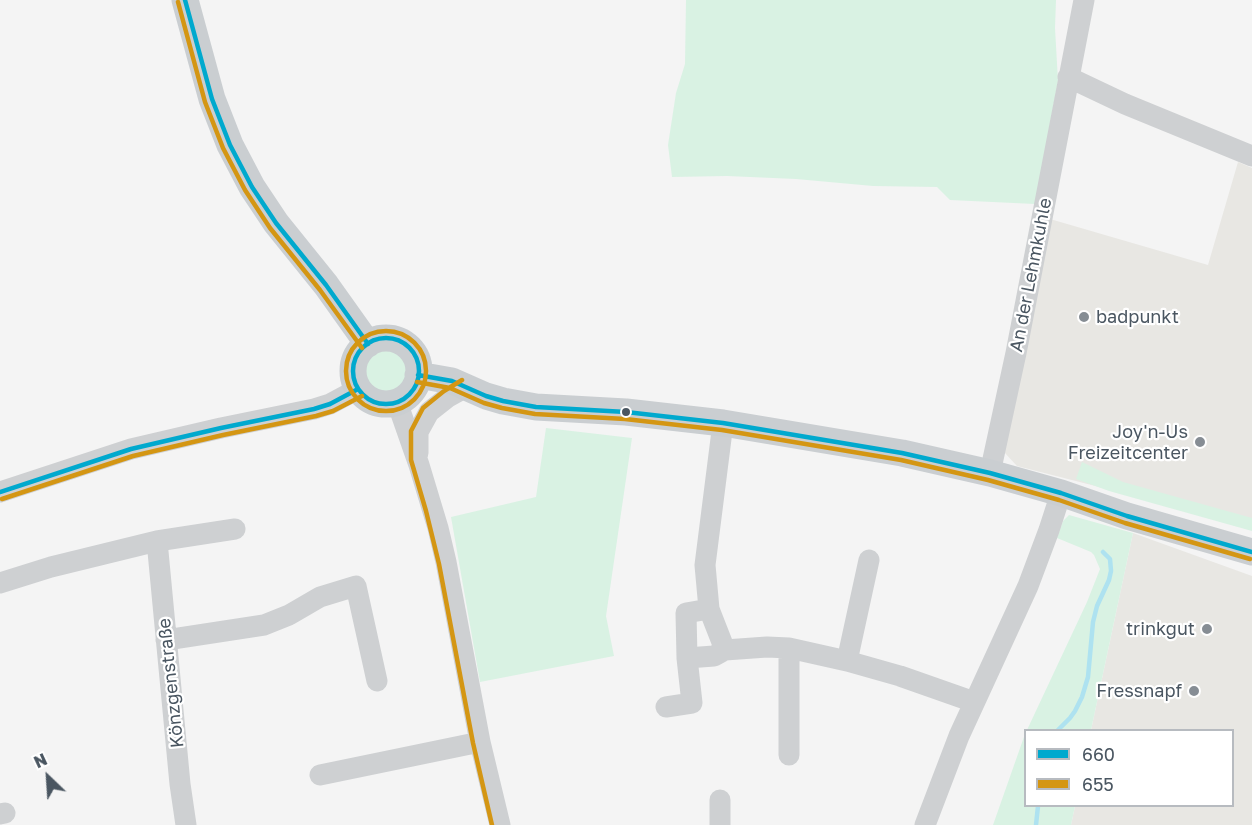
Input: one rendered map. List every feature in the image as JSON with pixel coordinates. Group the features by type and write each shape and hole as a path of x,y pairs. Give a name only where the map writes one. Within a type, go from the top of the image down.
{"main road":[{"path":"185,0 212,99 230,145 252,187 276,223 326,285 368,344"},
{"path":"388,338 407,346 414,354 418,364 418,375 412,391 405,398 386,404 366,397 358,389 353,370 355,359 360,351 377,339 388,338"},
{"path":"418,375 452,381 486,396 536,407 626,412 723,423 902,453 990,473 1061,493 1127,516 1252,552"}],"street":[{"name":"An der Lehmkuhle","path":"990,473 1016,353 1084,0"},
{"path":"1068,77 1125,104 1252,156"},
{"path":"417,459 417,432 429,412 466,387"},
{"path":"0,492 131,449 314,409 330,404 358,389"},
{"path":"397,402 433,509 446,562 480,742 500,825"},
{"path":"723,423 705,565 709,609 726,650"},
{"path":"926,825 959,736 1028,586 1061,493"},
{"path":"0,583 51,567 157,541 235,529"},
{"name":"Könzgenstraße","path":"157,541 180,784 186,825"},
{"path":"847,661 869,560"},
{"path":"166,640 264,625 289,615 320,597 356,586 377,681"},
{"path":"666,707 692,703 687,658 686,613 709,609"},
{"path":"687,658 714,656 726,650 789,648 900,676 974,702"},
{"path":"789,648 789,755"},
{"path":"320,775 480,742"},
{"path":"720,800 720,825"}],"shaded area":[{"path":"1238,162 1252,168 1252,526 1017,466 1004,452 1050,219 1208,265"},
{"path":"1133,533 1252,576 1252,825 1071,825 1075,807 1234,807 1234,729 1091,729"}],"green space":[{"path":"686,0 1056,0 1058,81 1035,204 950,200 937,187 873,186 727,176 672,177 668,145 676,93 685,64"},
{"path":"391,348 403,354 408,362 408,380 403,388 395,393 381,394 373,391 366,384 363,366 366,358 373,351"},
{"path":"546,428 632,438 606,616 614,656 480,682 451,517 536,497"},
{"path":"1082,462 1123,482 1252,518 1252,531 1109,491 1076,479"},
{"path":"1069,515 1133,533 1091,729 1027,729 1100,569 1091,552 1057,538 1063,521"},
{"path":"1024,737 1024,807 1075,807 1071,825 993,825"}],"waterway":[{"path":"1059,729 1075,711 1088,677 1093,622 1111,571 1110,559 1103,552"},
{"path":"1036,825 1038,807"}],"transit line":[{"name":"660","path":"185,0 212,99 230,145 252,187 276,223 326,285 368,344"},
{"name":"655","path":"178,2 205,102 223,148 245,190 270,228 320,290 362,348"},
{"name":"655","path":"386,331 401,334 414,343 423,356 426,371 423,386 414,399 401,408 386,411 371,408 358,399 349,386 346,371 349,356 358,343 371,334 386,331"},
{"name":"660","path":"386,338 398,341 409,348 416,359 419,371 416,383 409,394 398,401 386,404 374,401 363,394 356,383 353,371 356,359 363,348 374,341 386,338"},
{"name":"660","path":"418,375 452,381 486,396 536,407 626,412 723,423 902,453 990,473 1061,493 1127,516 1252,552"},
{"name":"655","path":"462,380 423,408 411,431 411,460 439,564 473,743 492,825"},
{"name":"655","path":"417,382 450,388 484,403 535,414 625,419 722,430 901,460 988,480 1059,500 1125,523 1250,559"},
{"name":"660","path":"0,492 131,449 314,409 330,404 358,389"},
{"name":"655","path":"2,499 133,456 316,416 333,411 362,396"}],"place":[{"name":"badpunkt","path":"1084,317"},
{"name":"Joy'n-Us Freizeitcenter","path":"1200,442"},
{"name":"trinkgut","path":"1207,629"},
{"name":"Fressnapf","path":"1194,691"}]}
